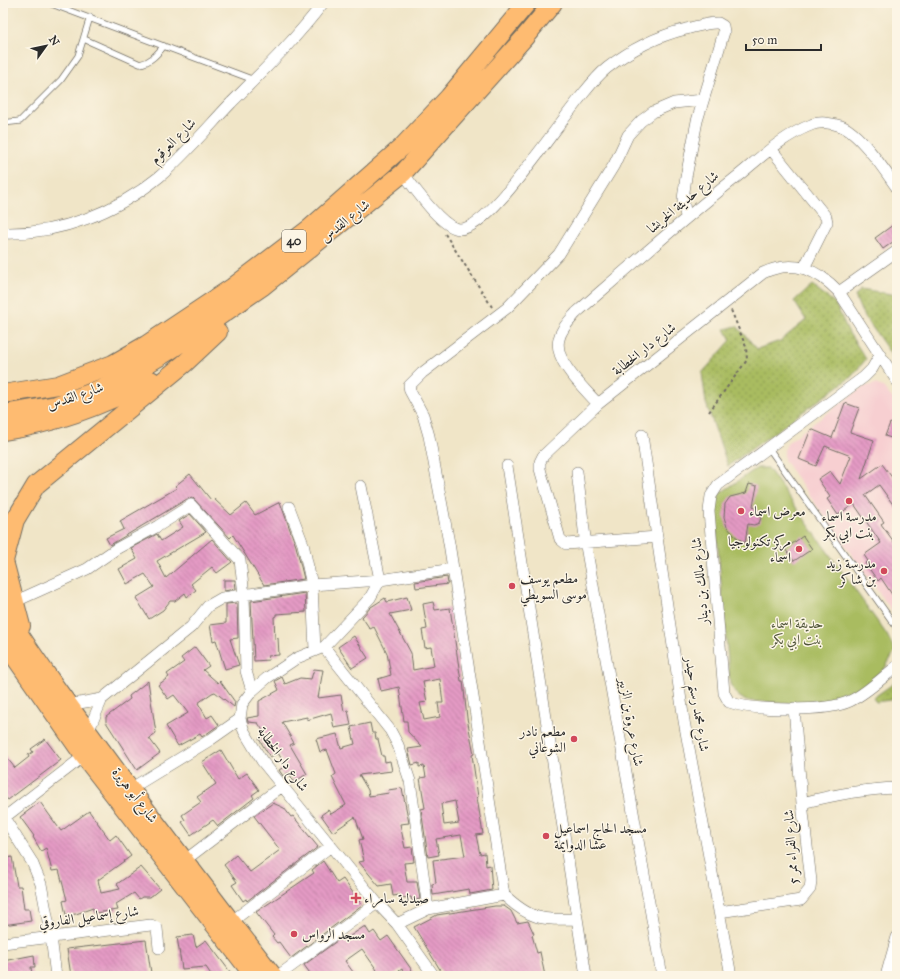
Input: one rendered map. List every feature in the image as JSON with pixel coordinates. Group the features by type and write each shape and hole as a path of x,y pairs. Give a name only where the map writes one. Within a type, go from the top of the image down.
{"highway":[{"name":"شارع القدس","path":"3,394 58,384 113,364 146,345 233,287 309,230 401,148 449,97 527,3"},
{"name":"شارع القدس","path":"3,414 56,405 120,380 169,351 262,286 330,233 403,172 524,38 553,3"},
{"path":"3,431 61,419 117,398 160,375 218,332 262,286"},
{"name":"شارع أبو هريرة","path":"204,900 184,861 68,705 30,651 8,605 4,561 15,520 36,485 185,363 218,332"},
{"name":"شارع أبو هريرة","path":"3,640 84,756 204,900 273,976"},
{"name":"شارع أبو هريرة","path":"223,920 254,976"}],"street":[{"name":"شارع العرقوم","path":"3,233 21,234 64,225 107,211 133,196 160,176 254,80 323,3"},
{"path":"403,172 436,213 446,222 452,227 460,229 469,227 492,210 506,195 555,129 607,68 638,47 672,33 718,23 722,26 724,32 703,100 683,193 686,217"},
{"path":"577,919 556,920 528,915 504,895 453,569 427,424 410,391 409,386 422,373 506,308 559,254 614,165 628,135 641,121 653,112 674,103 703,100"},
{"name":"شارع حديثة الخريشا","path":"598,404 569,371 560,354 558,339 564,327 576,313 686,217 771,149 800,130 813,124 827,123 842,126 858,138 897,188"},
{"path":"771,149 826,217 827,222 804,268"},
{"path":"839,292 897,252"},
{"name":"شارع دار الخطابة","path":"657,537 566,544 560,539 540,470 540,462 552,446 598,404 764,273 776,267 804,268 828,280 839,292 897,381"},
{"name":"شارع مالك بن دينار","path":"880,355 872,369 864,377 718,485 711,496 709,511 724,693 729,702 736,705 761,708 823,708 838,706 864,692 897,666"},
{"name":"شارع محمد رستم حيدر","path":"642,435 684,721 731,976"},
{"path":"507,466 586,976"},
{"name":"شارع عروة بن الزبير","path":"577,472 586,543 617,731 662,976"},
{"path":"361,486 380,580"},
{"path":"8,605 87,569 116,549 158,526 191,505 240,560 244,595 246,671 252,691"},
{"path":"290,507 303,544 312,585 319,648 390,730 398,745 410,782 428,909"},
{"path":"88,732 102,699 191,627 208,606 222,598 312,585 380,580 453,569"},
{"name":"شارع دار الخطابة","path":"380,580 370,598 319,648 297,658 267,678 252,691 242,704 240,719 244,731 259,755 282,786 377,903 397,924 434,976"},
{"path":"68,705 102,699"},
{"path":"794,708 802,803"},
{"path":"130,789 210,740 240,719"},
{"path":"56,976 52,937 41,884 32,862 4,816 84,756"},
{"path":"184,861 282,786"},
{"name":"شارع الفراء ممر 5","path":"719,912 801,900 806,895 811,881 802,803 881,788 897,788"},
{"path":"223,920 331,846"},
{"path":"397,924 428,909 504,895"},
{"path":"278,976 377,903"},
{"name":"شارع إسماعيل الفاروقي","path":"3,943 154,925 157,928 159,948"},
{"path":"886,976 896,943"}],"lane":[{"path":"49,3 90,17 254,80"},
{"path":"3,123 20,121 61,80 78,56 90,17"},
{"path":"84,39 140,64 146,63 155,57 164,46"},
{"path":"768,447 897,628"}],"path":[{"path":"441,229 492,308"},
{"path":"709,412 747,360 746,348 727,301"}],"shaded area":[{"path":"875,384 883,387 897,404 897,618 784,460 784,450 788,442 863,387"}],"green space":[{"path":"812,285 835,303 849,333 866,359 851,377 728,466 706,403 702,373 731,340 725,329 737,326 757,349 780,341 806,320 794,301"},
{"path":"861,289 897,295 897,363 861,311 855,296"},
{"name":"حديقة اسماء بنت ابي بكر","path":"757,468 768,468 887,635 895,651 885,668 854,694 838,701 807,704 746,701 737,695 730,684 715,513 719,494"},
{"path":"897,681 897,699 876,702 873,698"}],"building":[{"path":"897,222 897,239 883,249 875,238"},
{"path":"845,403 859,408 850,432 874,440 861,479 882,464 897,484 897,510 879,485 865,495 884,522 881,524 894,542 897,540 897,602 881,578 878,581 865,563 868,561 864,555 881,543 854,504 838,515 827,499 830,497 818,479 830,471 840,484 851,456 825,446 816,466 799,459 811,429 832,438"},
{"path":"890,423 897,426 897,440 885,436"},
{"path":"190,474 211,500 213,498 231,515 246,503 255,515 280,502 296,546 304,579 264,585 233,535 230,538 193,498 187,499 110,545 106,538 124,529 120,521 177,488 175,486"},
{"name":"معرض اسماء","path":"749,484 757,486 753,506 761,518 759,523 754,525 748,524 745,543 735,536 727,527 724,517 725,504 730,497 746,493"},
{"path":"190,514 206,532 157,561 166,578 212,539 232,562 217,573 212,567 191,584 196,590 187,597 185,593 175,601 170,601 163,610 149,619 136,598 154,587 145,574 127,584 119,569 137,559 131,548 157,534 161,541 183,527 179,521"},
{"name":"مركز تكنولوجيا اسماء","path":"803,536 812,549 794,561 785,549"},
{"path":"447,577 448,584 416,588 415,582"},
{"path":"224,580 235,580 236,589 224,591"},
{"path":"305,593 306,612 276,614 274,617 275,639 278,638 279,655 268,656 269,660 254,661 251,601"},
{"path":"407,597 411,610 390,614 411,653 413,670 434,666 431,647 425,648 422,630 427,629 423,604 433,602 435,610 450,608 474,754 472,755 483,834 476,835 480,854 485,853 486,866 490,865 492,890 470,894 469,889 433,895 432,884 436,883 433,860 465,856 461,835 436,839 439,855 428,857 421,809 425,808 420,778 426,777 424,766 419,767 419,763 412,765 408,749 422,747 408,732 407,721 404,721 399,687 381,691 378,679 391,675 387,653 374,627 370,629 362,617 371,607 385,598 387,602","holes":["440,679 443,703 438,703 440,717 424,720 420,703 427,702 423,682","455,801 459,823 444,825 441,804"]},
{"path":"237,603 238,638 230,639 239,665 225,669 216,640 213,641 210,625 226,623 226,604"},
{"path":"354,636 368,658 352,668 338,647"},
{"path":"195,647 209,666 203,670 218,683 220,681 235,702 234,707 215,692 198,703 207,718 212,715 219,725 202,737 200,734 178,746 166,726 188,713 174,695 168,699 158,685 169,677 167,674 184,662 181,658"},
{"path":"314,669 323,670 318,698 341,695 344,711 348,710 351,725 334,728 331,713 307,720 307,717 282,722 294,743 290,745 307,774 294,782 289,773 283,776 279,770 286,766 278,753 270,757 259,739 266,735 258,723 248,722 247,718 259,716 259,701 279,690 275,681 282,677 285,684 300,678 311,679"},
{"path":"148,681 156,733 149,738 160,753 137,770 106,722 106,717 130,699 129,696"},
{"path":"370,723 372,733 375,733 376,739 378,739 382,756 384,756 385,762 390,761 392,771 359,775 368,790 369,796 389,793 388,790 402,788 409,823 400,824 405,848 412,847 414,862 404,863 407,882 417,882 420,899 412,901 411,897 401,898 400,895 393,896 391,884 379,886 359,862 364,861 359,840 363,839 355,817 333,832 321,815 328,810 331,814 346,805 332,777 336,774 327,750 320,752 316,739 337,734 341,748 355,744 351,727"},
{"path":"45,739 61,760 8,800 3,794 3,753 15,768 29,757 28,755 33,752 31,749"},
{"path":"221,750 238,779 247,773 259,790 252,795 254,798 218,826 213,820 191,835 182,822 185,820 182,815 201,802 197,797 216,784 202,762"},
{"path":"40,802 61,831 89,811 110,840 116,835 131,856 98,880 101,893 120,889 117,884 141,867 160,889 150,897 142,897 139,899 134,893 116,904 118,910 94,913 93,908 76,914 66,915 63,901 67,900 59,870 52,871 46,848 41,851 33,837 34,836 20,817"},
{"path":"273,803 284,808 291,817 293,816 318,847 247,901 246,899 243,901 232,885 237,882 224,865 236,855 250,872 280,850 254,816"},
{"path":"12,857 17,886 21,886 24,909 29,909 31,921 3,925 3,859"},
{"path":"323,861 337,883 343,879 362,905 291,958 279,942 277,943 272,937 274,935 256,912 314,873 312,870"},
{"path":"504,906 511,911 517,923 528,921 534,934 532,935 537,953 540,952 545,976 444,976 414,927 437,915"},
{"path":"365,926 370,934 374,931 381,941 388,936 416,976 406,976 402,969 391,976 368,976 377,970 362,949 345,961 356,976 312,976 304,965 345,935 347,938"},
{"path":"193,935 196,947 206,940 231,973 226,976 212,976 206,967 182,969 177,937"},
{"path":"146,940 151,973 125,976 71,976 67,949"},
{"path":"34,955 35,967 31,967 32,976 3,976 3,961"}],"place":[{"name":"مدرسة اسماء بنت ابي بكر","path":"849,501"},
{"name":"معرض اسماء","path":"741,511"},
{"name":"مركز تكنولوجيا اسماء","path":"799,549"},
{"name":"مدرسة زيد بن شاكر","path":"884,571"},
{"name":"مطعم يوسف موسى السويطي","path":"512,586"},
{"name":"مطعم نادر الشوعاني","path":"574,739"},
{"name":"مسجد الحاج اسماعيل عشا الدوايمة","path":"546,836"},
{"name":"صيدلية سامراء","path":"356,898"},
{"name":"مسجد الرواس","path":"294,934"}]}
